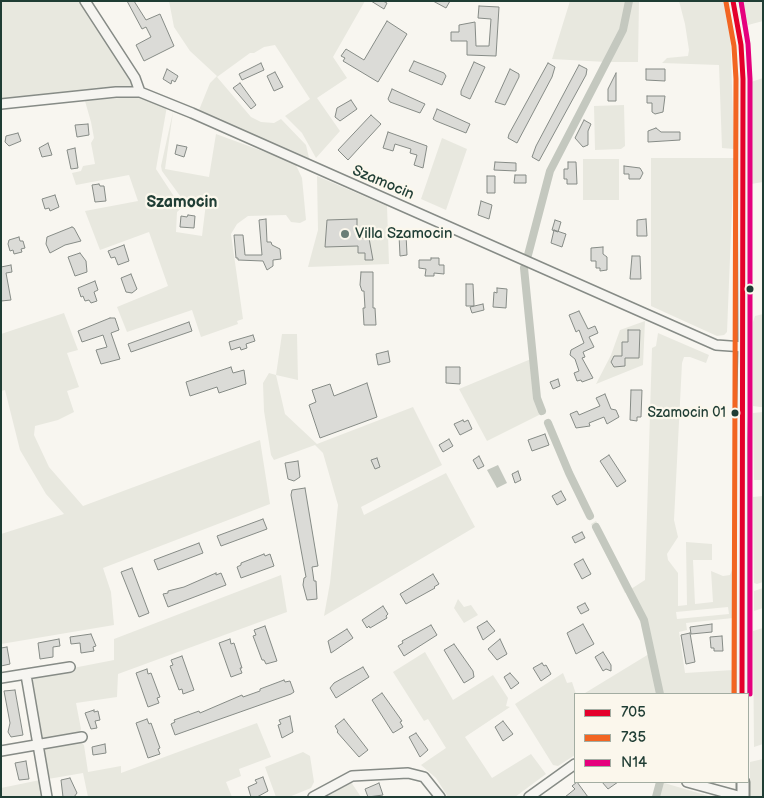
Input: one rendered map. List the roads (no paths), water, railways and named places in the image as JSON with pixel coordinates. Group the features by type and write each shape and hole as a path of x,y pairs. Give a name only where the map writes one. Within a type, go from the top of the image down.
{"main road":[{"path":"733,1 741,45 743,79 742,693"},
{"path":"742,797 743,783"}],"street":[{"path":"85,1 135,78 140,92"},
{"name":"Szamocin","path":"1,104 116,92 140,92 192,113 716,345 744,347"},
{"path":"1,678 70,667"},
{"path":"26,675 47,797"},
{"path":"1,752 82,736"},
{"path":"529,797 574,765"},
{"path":"313,797 352,776 408,773 424,777 440,797"},
{"path":"691,783 742,797"}],"waterway":[{"path":"528,255 550,171 623,30 629,1"},
{"path":"524,268 537,398 542,411"},
{"path":"548,423 590,516"},
{"path":"596,527 644,620 660,693"},
{"path":"656,797 660,783"}],"place":[{"name":"Villa Szamocin","path":"345,234"},
{"name":"Szamocin 01","path":"735,413"}],"district":[{"name":"Szamocin","path":"182,203"}]}
